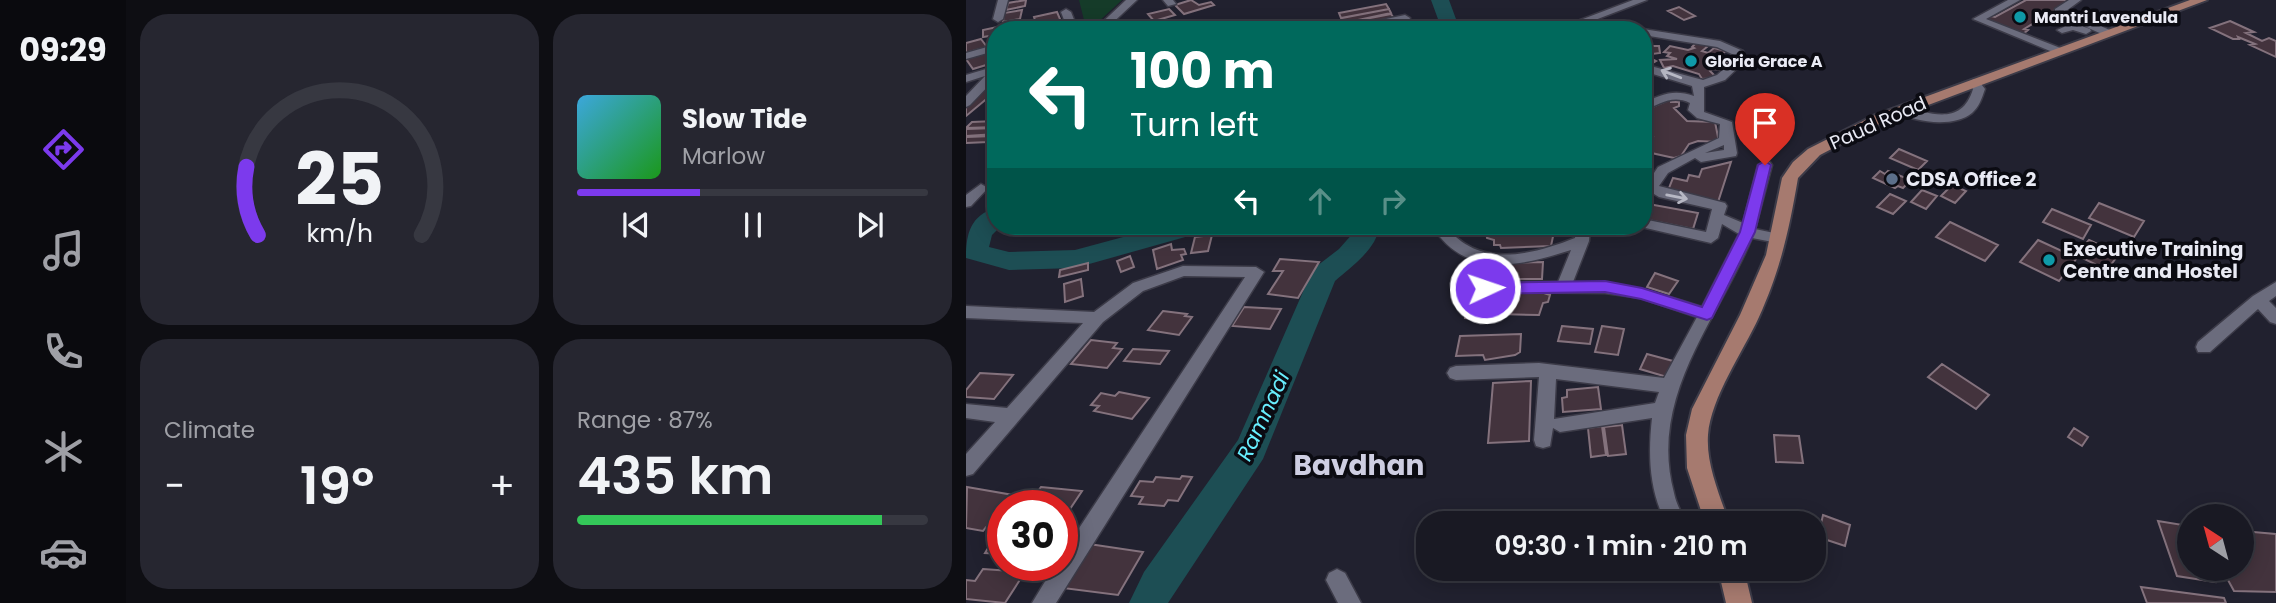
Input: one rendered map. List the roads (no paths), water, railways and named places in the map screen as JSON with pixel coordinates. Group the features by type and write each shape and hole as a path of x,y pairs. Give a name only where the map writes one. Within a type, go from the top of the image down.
{"main road":[{"name":"Paud Road","path":"1713,511 1699,468 1697,435 1703,409 1750,315 1775,255 1790,178 1799,165 1814,152 1844,135 1902,110 2201,0"},
{"path":"1733,581 1739,603"}],"street":[{"path":"998,19 1003,0"},
{"path":"1108,21 1132,0"},
{"path":"1584,21 1642,0"},
{"path":"2015,0 1978,19 2059,51"},
{"path":"2076,0 2059,11 2103,35"},
{"path":"1066,12 1070,21"},
{"path":"1393,21 1405,19"},
{"path":"2062,30 2077,26 2103,35"},
{"path":"1652,33 1720,44 1739,53 1740,61 1734,69 1711,82 1697,84 1652,70"},
{"path":"966,56 987,50"},
{"path":"967,77 987,72"},
{"path":"966,103 987,80"},
{"path":"1902,110 1933,118 1962,115 1969,111 1978,98 1979,89 1974,82"},
{"path":"1675,162 1728,155 1732,150 1728,122 1705,115 1698,109 1700,90 1697,84"},
{"path":"1652,102 1673,94 1696,102 1694,110 1702,115 1726,122 1725,140 1675,162 1663,170 1652,186"},
{"path":"1668,511 1660,480 1658,437 1668,386 1707,314 1744,231 1765,165"},
{"path":"966,203 981,188"},
{"path":"1652,194 1720,206 1711,238 1652,226"},
{"path":"1715,224 1729,234 1744,231 1778,239"},
{"path":"1446,235 1457,248 1490,260 1529,257 1559,250 1579,235"},
{"path":"1564,286 1581,235"},
{"path":"966,468 1097,318 1138,287 1183,271 1256,272 1043,603"},
{"path":"1485,288 1605,287 1642,293 1707,314"},
{"path":"2204,348 2269,296 2276,318"},
{"path":"966,312 1097,318"},
{"path":"1456,373 1548,372 1668,386"},
{"path":"1543,440 1548,372"},
{"path":"1560,424 1664,409"},
{"path":"966,411 1013,416"},
{"path":"1337,580 1350,603"}],"waterway":[{"name":"Ramnadi","path":"1440,0 1448,21"},
{"name":"Ramnadi","path":"987,225 980,232 975,252 1009,261 1075,259 1162,235"},
{"name":"Ramnadi","path":"1148,603 1157,585 1251,449 1323,276 1348,255 1365,235"}],"place":[{"name":"Mantri Lavendula","path":"2020,17"},
{"name":"Gloria Grace A","path":"1691,61"},
{"name":"CDSA Office 2","path":"1892,179"},
{"name":"Executive Training Centre and Hostel","path":"2049,260"}],"district":[{"name":"Bavdhan","path":"1359,465"}]}
